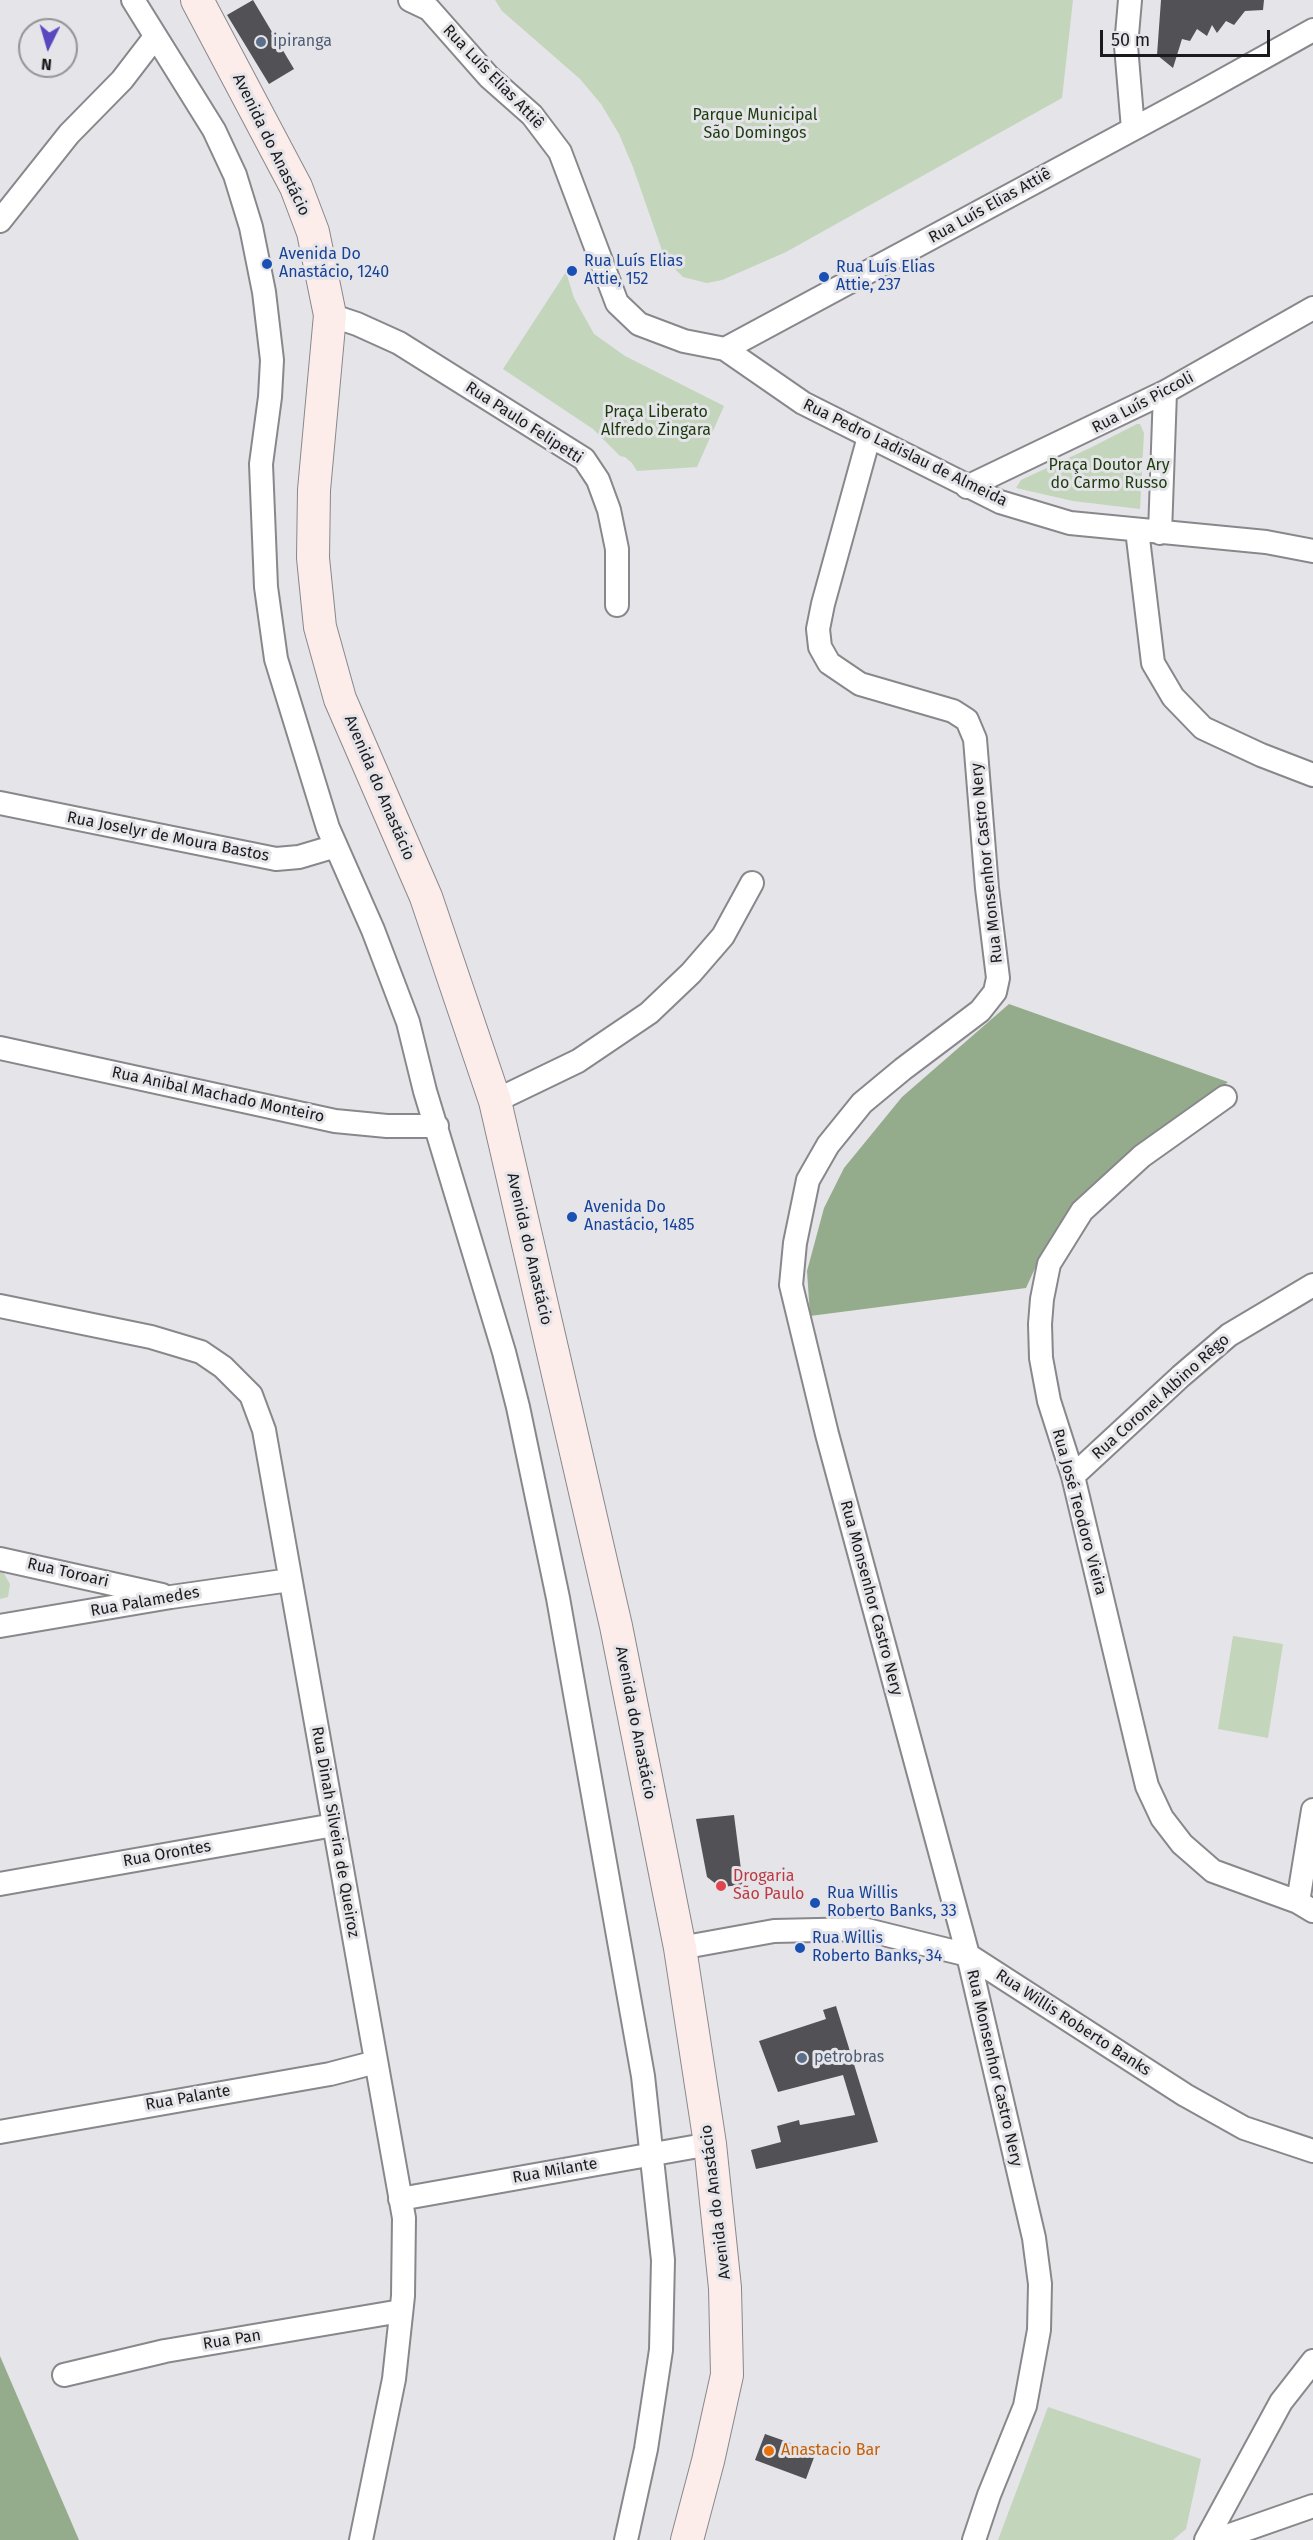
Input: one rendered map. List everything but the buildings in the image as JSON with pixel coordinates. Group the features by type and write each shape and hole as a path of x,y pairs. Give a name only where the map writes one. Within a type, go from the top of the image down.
{"main road":[{"name":"Avenida do Anastácio","path":"197,0 296,187 313,232 330,315 314,490 313,558 320,627 340,699 426,897 495,1101 616,1626 680,1948 710,2144 725,2288 727,2375 687,2540"}],"street":[{"path":"133,0 214,130 235,175 251,227 264,292 272,360 270,397 261,465 266,587 276,659 303,754 336,846 373,930 408,1022 425,1091 489,1295 521,1418 558,1598 637,2041 663,2260 661,2350 646,2449 626,2540"},
{"path":"1130,0 1126,46 1133,129"},
{"name":"Rua Luís Elias Attiê","path":"422,3 489,77 532,115 560,152 617,303 639,324 684,341 725,349 1313,30"},
{"path":"0,220 69,134 122,80 155,37"},
{"name":"Rua Luís Piccoli","path":"967,487 1165,392 1313,308"},
{"name":"Rua Paulo Felipetti","path":"330,315 357,324 399,343 584,459 598,480 609,510 617,549 617,605"},
{"name":"Rua Pedro Ladislau de Almeida","path":"725,349 803,403 967,487 1040,516 1070,523 1266,542 1313,551"},
{"path":"1160,533 1165,392"},
{"name":"Rua Monsenhor Castro Nery","path":"869,437 823,604 818,629 820,647 829,663 860,684 953,711 967,720 975,739 988,899 998,966 995,992 980,1011 862,1103 828,1145 808,1180 795,1243 790,1285 826,1434 968,1955 1034,2238 1040,2284 1039,2330 1025,2406 989,2495 974,2540"},
{"path":"1137,530 1153,663 1173,698 1203,728 1261,755 1313,775"},
{"name":"Rua Joselyr de Moura Bastos","path":"0,803 276,859 298,857 336,846"},
{"path":"495,1101 578,1061 649,1013 691,973 723,936 752,883"},
{"name":"Rua Anibal Machado Monteiro","path":"0,1048 335,1120 387,1126 437,1126"},
{"name":"Rua José Teodoro Vieira","path":"1226,1097 1142,1156 1082,1211 1049,1264 1041,1316 1041,1358 1049,1401 1073,1476 1138,1749 1148,1786 1162,1818 1182,1844 1213,1870 1305,1906"},
{"name":"Rua Coronel Albino Rêgo","path":"1073,1476 1229,1335 1313,1285"},
{"name":"Rua Dinah Silveira de Queiroz","path":"0,1306 179,1344 201,1352 223,1367 251,1395 264,1430 404,2218 401,2311 394,2379 361,2540"},
{"name":"Rua Toroari","path":"0,1558 171,1597"},
{"name":"Rua Palamedes","path":"0,1626 171,1597 290,1580"},
{"path":"1305,1906 1313,1810"},
{"name":"Rua Orontes","path":"0,1884 334,1825"},
{"name":"Rua Willis Roberto Banks","path":"680,1948 774,1931 863,1929 968,1955 1185,2095 1244,2128 1313,2151"},
{"name":"Rua Palante","path":"0,2132 330,2074 376,2062"},
{"name":"Rua Milante","path":"400,2199 710,2144"},
{"name":"Rua Pan","path":"64,2375 165,2351 401,2311"},
{"path":"1206,2540 1281,2402 1313,2361"},
{"path":"1216,2540 1313,2506"}],"green space":[{"name":"Parque Municipal São Domingos","path":"495,0 1073,0 1062,98 786,252 722,280 707,283 683,277 665,259 633,167 619,134 601,104 580,79 502,11"},
{"name":"Praça Liberato Alfredo Zingara","path":"566,272 574,298 594,334 625,356 724,406 697,467 637,471 632,463 620,456 593,429 503,369"},
{"name":"Praça Doutor Ary do Carmo Russo","path":"1140,424 1144,433 1140,509 1073,501 1016,488 1021,480"},
{"path":"1009,1004 1228,1082 1086,1194 1059,1224 1043,1251 1026,1288 810,1316 807,1271 824,1208 844,1168 902,1097"},
{"path":"0,1572 3,1572 10,1584 8,1597 0,1599"},
{"path":"1233,1636 1283,1644 1268,1738 1218,1729"},
{"path":"0,2356 79,2540 0,2540"},
{"path":"1048,2407 1201,2459 1186,2529 1173,2540 998,2540"}],"place":[{"name":"ipiranga","path":"261,42"},
{"name":"Avenida Do Anastácio, 1240","path":"267,264"},
{"name":"Rua Luís Elias Attie, 152","path":"572,271"},
{"name":"Rua Luís Elias Attie, 237","path":"824,277"},
{"name":"Avenida Do Anastácio, 1485","path":"572,1217"},
{"name":"Drogaria São Paulo","path":"721,1886"},
{"name":"Rua Willis Roberto Banks, 33","path":"815,1903"},
{"name":"Rua Willis Roberto Banks, 34","path":"800,1948"},
{"name":"petrobras","path":"802,2058"},
{"name":"Anastacio Bar","path":"769,2451"}]}
